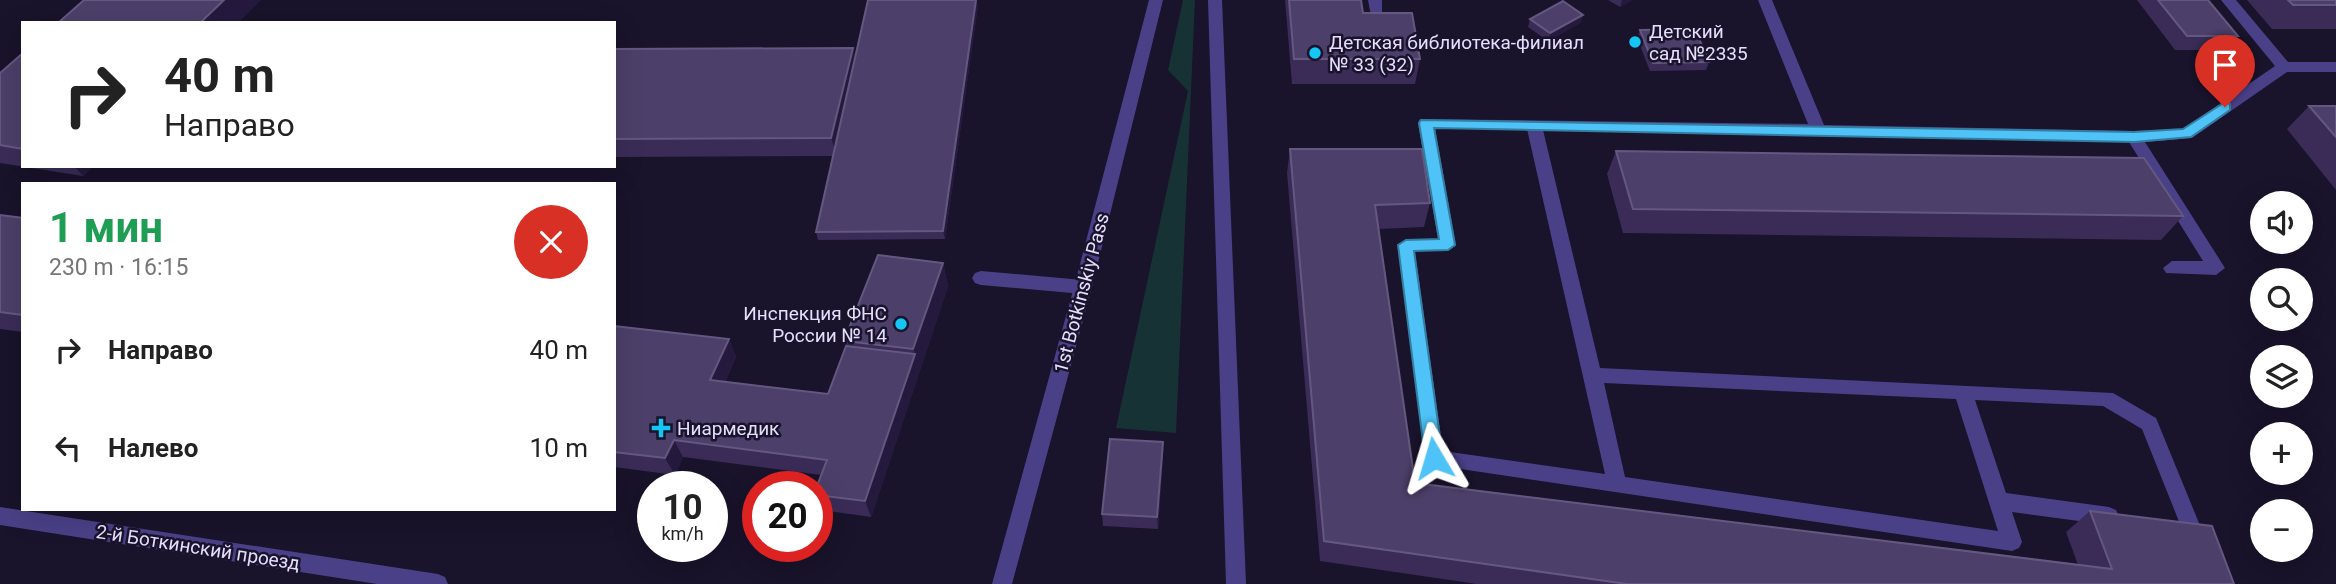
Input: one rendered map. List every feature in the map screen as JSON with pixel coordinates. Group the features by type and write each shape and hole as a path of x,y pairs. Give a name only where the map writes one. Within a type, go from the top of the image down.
{"street":[{"name":"1st Botkinskiy Pass","path":"1002,584 1083,288 1156,0"},
{"path":"1215,0 1236,584"},
{"path":"1375,0 1377,18"},
{"path":"1765,0 1818,130"},
{"path":"2228,0 2284,67"},
{"path":"1963,392 2012,542 1434,458 1406,245 1448,245 1426,123 2134,137 2186,134 2284,67 2336,67"},
{"path":"1534,124 1617,484"},
{"path":"2134,137 2216,268 2172,268"},
{"path":"981,278 1083,288"},
{"path":"1592,375 2106,398 2149,424 2214,584"},
{"path":"1998,501 2135,520"},
{"name":"2-й Боткинский проезд","path":"0,516 438,584"},
{"path":"2162,523 2189,527"}],"green space":[{"path":"1183,0 1195,0 1176,433 1116,428 1188,91 1168,70"}],"building":[{"path":"84,0 224,0 202,21 60,21"},
{"path":"868,0 976,0 943,231 816,232"},
{"path":"1289,0 1361,0 1363,13 1412,13 1420,59 1294,59"},
{"path":"2158,0 2208,0 2238,36 2187,36"},
{"path":"2288,0 2336,0 2336,5 2293,5"},
{"path":"1563,1 1583,15 1550,33 1530,19"},
{"path":"1695,29 1709,62 1653,63 1640,30"},
{"path":"853,48 831,138 616,139 616,49"},
{"path":"21,55 21,149 0,145 0,73"},
{"path":"2309,106 2336,106 2336,137"},
{"path":"1290,149 1422,149 1430,203 1375,205 1415,483 2112,569 2090,511 2212,526 2234,584 1627,584 1324,541"},
{"path":"1616,151 2144,158 2183,216 1633,209"},
{"path":"0,215 21,218 21,315 0,312"},
{"path":"878,255 943,263 913,349 844,341"},
{"path":"616,326 729,339 710,380 828,394 846,346 915,354 865,501 833,497 833,471 823,471 827,460 674,440 665,458 616,452"},
{"path":"1110,439 1163,442 1157,517 1102,514"}],"place":[{"name":"Детский сад №2335","path":"1635,42"},
{"name":"Детская библиотека-филиал № 33 (32)","path":"1315,53"},
{"name":"Инспекция ФНС России № 14","path":"901,324"},
{"name":"Ниармедик","path":"661,428"}],"route":[{"path":"1434,458 1406,245 1448,245 1426,123 2134,137 2186,134 2225,107"}]}
